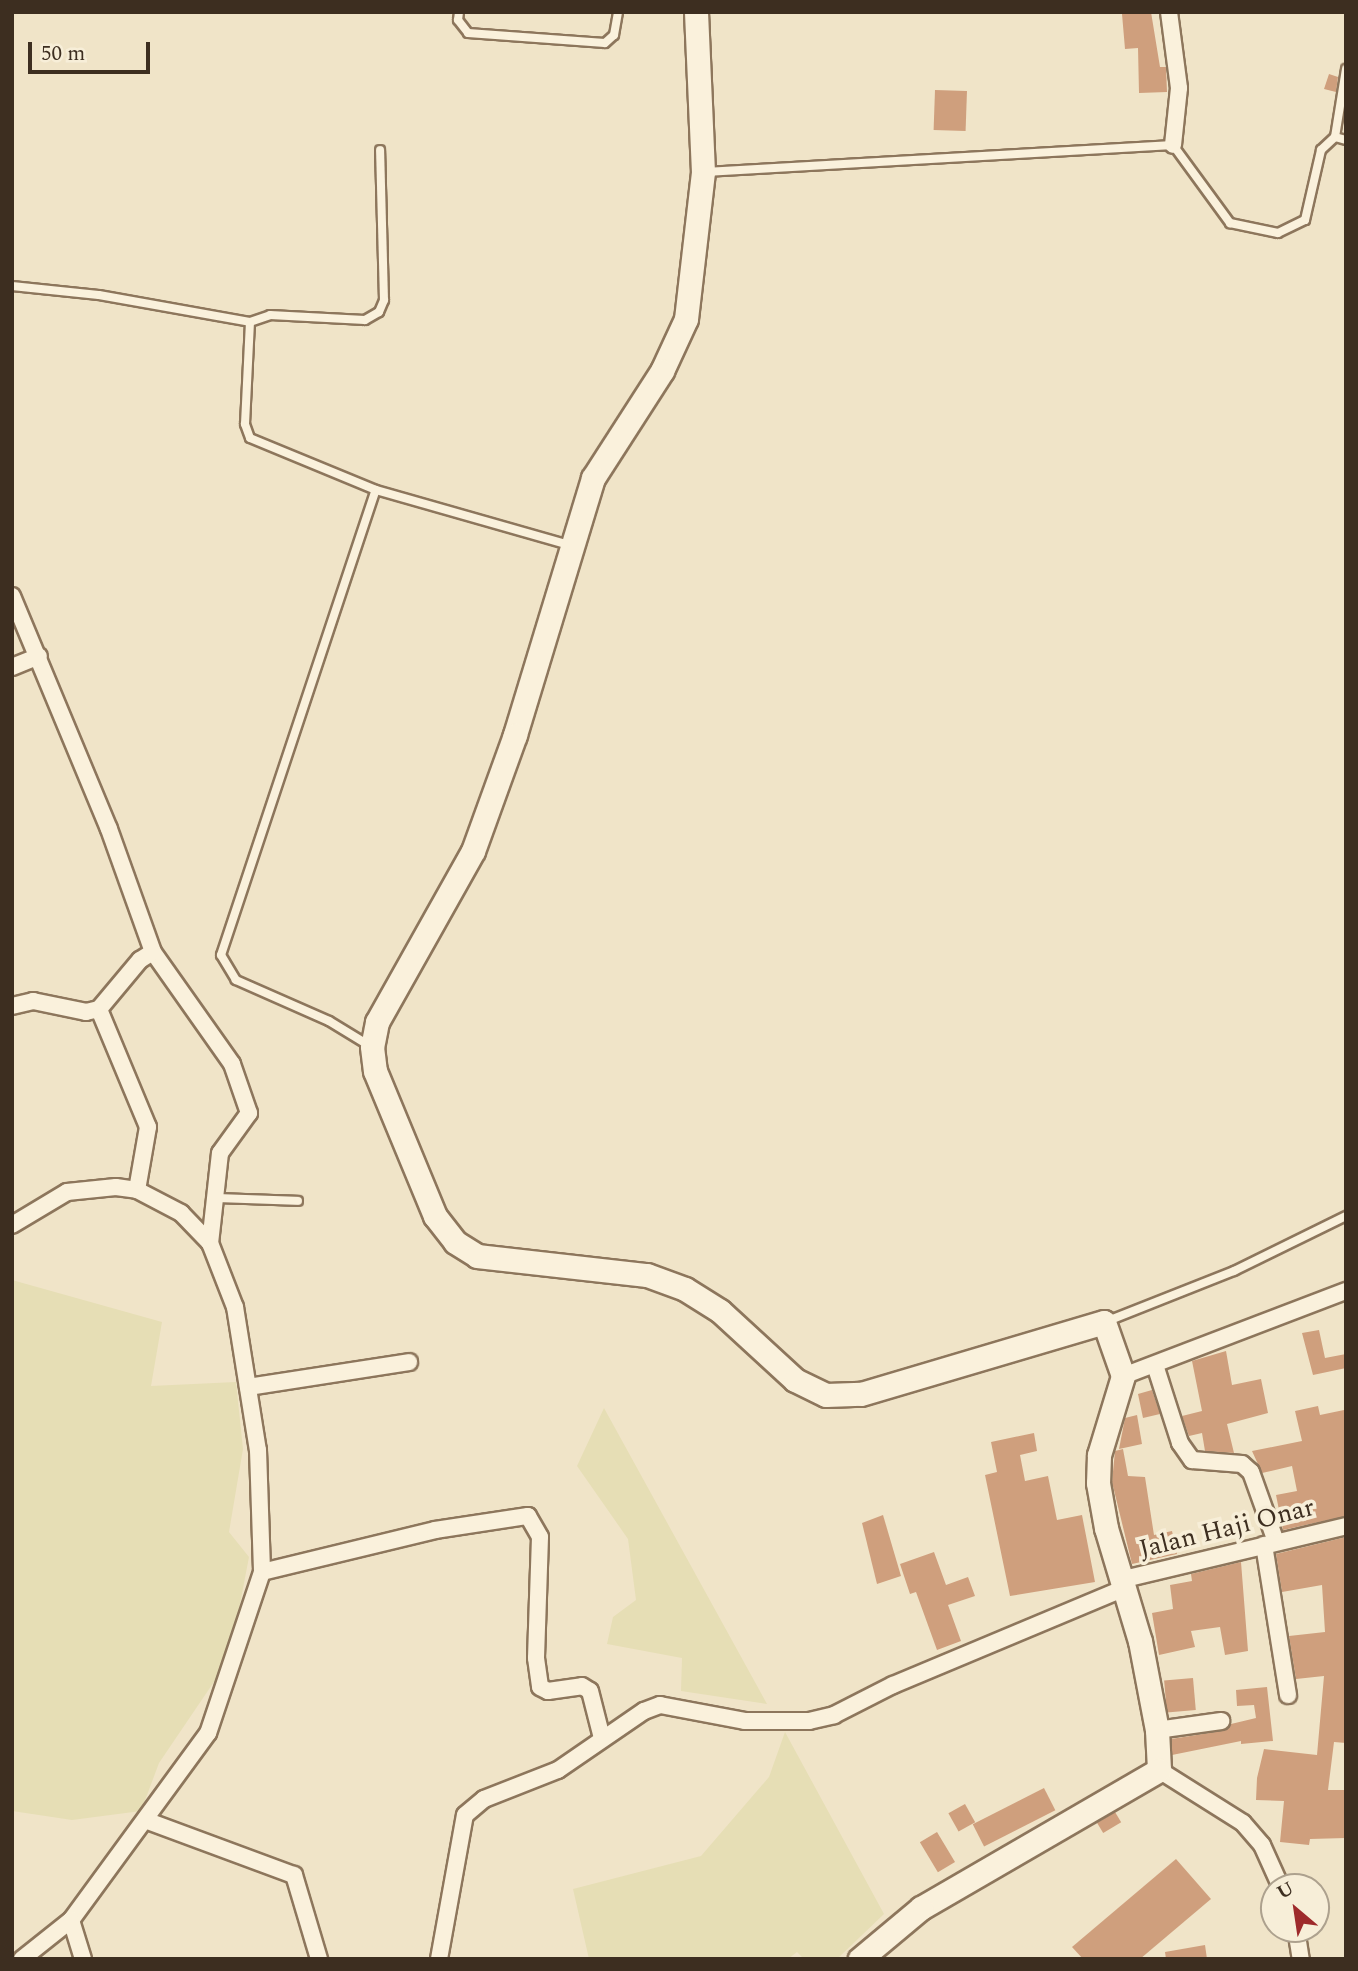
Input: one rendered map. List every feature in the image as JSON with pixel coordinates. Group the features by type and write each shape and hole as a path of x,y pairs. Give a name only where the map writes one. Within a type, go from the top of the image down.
{"street":[{"path":"696,12 702,172 686,319 662,371 593,478 515,735 473,851 377,1022 372,1047 375,1071 435,1216 455,1242 477,1256 647,1275 685,1289 720,1311 795,1380 826,1395 861,1394 1104,1322 1124,1376 1098,1455 1098,1483 1121,1584 1140,1641 1157,1730 1160,1770"},
{"path":"1169,12 1178,88 1173,145"},
{"path":"12,596 39,656 153,953 232,1064 249,1113 220,1153 210,1243"},
{"path":"12,667 39,656"},
{"path":"12,1006 33,1002 86,1012 100,1009 139,960 153,953"},
{"path":"100,1009 148,1128 138,1190"},
{"path":"12,1224 67,1192 116,1187 138,1190 181,1213 210,1243 235,1307 258,1450 262,1572 208,1733 71,1920 22,1959"},
{"path":"1124,1376 1346,1291"},
{"path":"248,1387 410,1362"},
{"path":"1155,1365 1180,1443 1192,1460 1242,1464 1251,1472 1270,1544 1287,1695"},
{"path":"262,1572 435,1530 528,1517 540,1537 536,1658 540,1687 548,1691 582,1686 590,1691 602,1738"},
{"name":"Jalan Haji Onar","path":"439,1959 465,1815 484,1800 558,1770 602,1738 660,1706 745,1721 810,1721 834,1716 893,1685 1121,1584 1346,1526"},
{"path":"1157,1730 1221,1721"},
{"path":"1160,1770 1243,1823 1262,1845 1275,1873"},
{"path":"860,1959 921,1908 1160,1770"},
{"path":"145,1819 294,1875 319,1959"},
{"path":"71,1920 83,1959"}],"lane":[{"path":"459,12 458,20 468,33 605,43 614,36 618,12"},
{"path":"702,172 1173,145 1230,223 1278,233 1305,220 1321,150 1335,137 1346,69"},
{"path":"1335,137 1346,140"},
{"path":"12,286 99,295 250,322 270,315 365,320 379,312 384,300 380,150"},
{"path":"250,322 245,424 250,438 376,490 571,546"},
{"path":"372,1047 329,1021 236,980 221,956 376,490"},
{"path":"214,1198 298,1200"},
{"path":"1104,1322 1234,1271 1346,1216"}],"shaded area":[{"path":"12,1280 162,1322 151,1386 236,1382 243,1449 229,1532 249,1557 239,1609 222,1670 159,1763 141,1811 72,1820 12,1811"},
{"path":"604,1408 767,1704 681,1691 682,1658 607,1644 613,1617 636,1600 628,1539 577,1466"},
{"path":"785,1732 884,1914 837,1959 804,1959 797,1952 788,1959 589,1959 573,1889 701,1856 769,1777"}],"building":[{"path":"1151,12 1160,67 1166,67 1167,92 1139,93 1138,48 1125,49 1122,14"},
{"path":"1329,74 1338,77 1336,92 1324,89"},
{"path":"935,90 967,91 966,131 934,130"},
{"path":"1319,1330 1325,1358 1346,1354 1346,1368 1313,1375 1302,1333"},
{"path":"1226,1351 1232,1385 1261,1379 1268,1413 1227,1424 1234,1453 1205,1451 1202,1433 1189,1436 1182,1416 1202,1411 1192,1361"},
{"path":"1152,1390 1160,1414 1143,1418 1138,1394"},
{"path":"1318,1406 1320,1415 1344,1410 1346,1516 1283,1530 1276,1495 1297,1491 1292,1466 1262,1473 1252,1451 1302,1441 1295,1411"},
{"path":"1137,1415 1142,1444 1119,1449 1125,1418"},
{"path":"1034,1433 1037,1451 1020,1455 1025,1481 1048,1476 1057,1520 1082,1515 1095,1582 1010,1596 985,1475 997,1472 991,1442"},
{"path":"1123,1449 1128,1476 1145,1477 1154,1535 1172,1531 1177,1554 1132,1564 1112,1482 1115,1451"},
{"path":"883,1515 901,1576 877,1584 862,1523"},
{"path":"1346,1537 1346,1743 1334,1742 1328,1790 1346,1790 1346,1838 1310,1839 1309,1845 1280,1842 1284,1801 1256,1800 1257,1778 1264,1749 1317,1755 1324,1676 1296,1679 1289,1636 1325,1632 1322,1585 1282,1592 1276,1554"},
{"path":"934,1552 946,1585 968,1577 975,1596 948,1605 961,1641 937,1650 916,1592 910,1594 900,1564"},
{"path":"1241,1562 1248,1651 1225,1655 1220,1627 1191,1631 1195,1647 1159,1655 1152,1613 1173,1609 1170,1585 1192,1581 1191,1574"},
{"path":"1193,1678 1196,1710 1167,1712 1164,1681"},
{"path":"1267,1687 1273,1741 1241,1744 1241,1741 1172,1755 1171,1739 1222,1731 1231,1724 1256,1718 1254,1705 1237,1706 1236,1690"},
{"path":"1044,1788 1055,1810 984,1847 973,1824"},
{"path":"965,1804 975,1822 959,1832 948,1813"},
{"path":"1115,1812 1121,1822 1103,1833 1097,1823"},
{"path":"937,1832 955,1862 938,1872 920,1842"},
{"path":"1176,1859 1211,1899 1140,1959 1083,1959 1072,1947"},
{"path":"1205,1945 1207,1959 1166,1959 1165,1952"}]}
